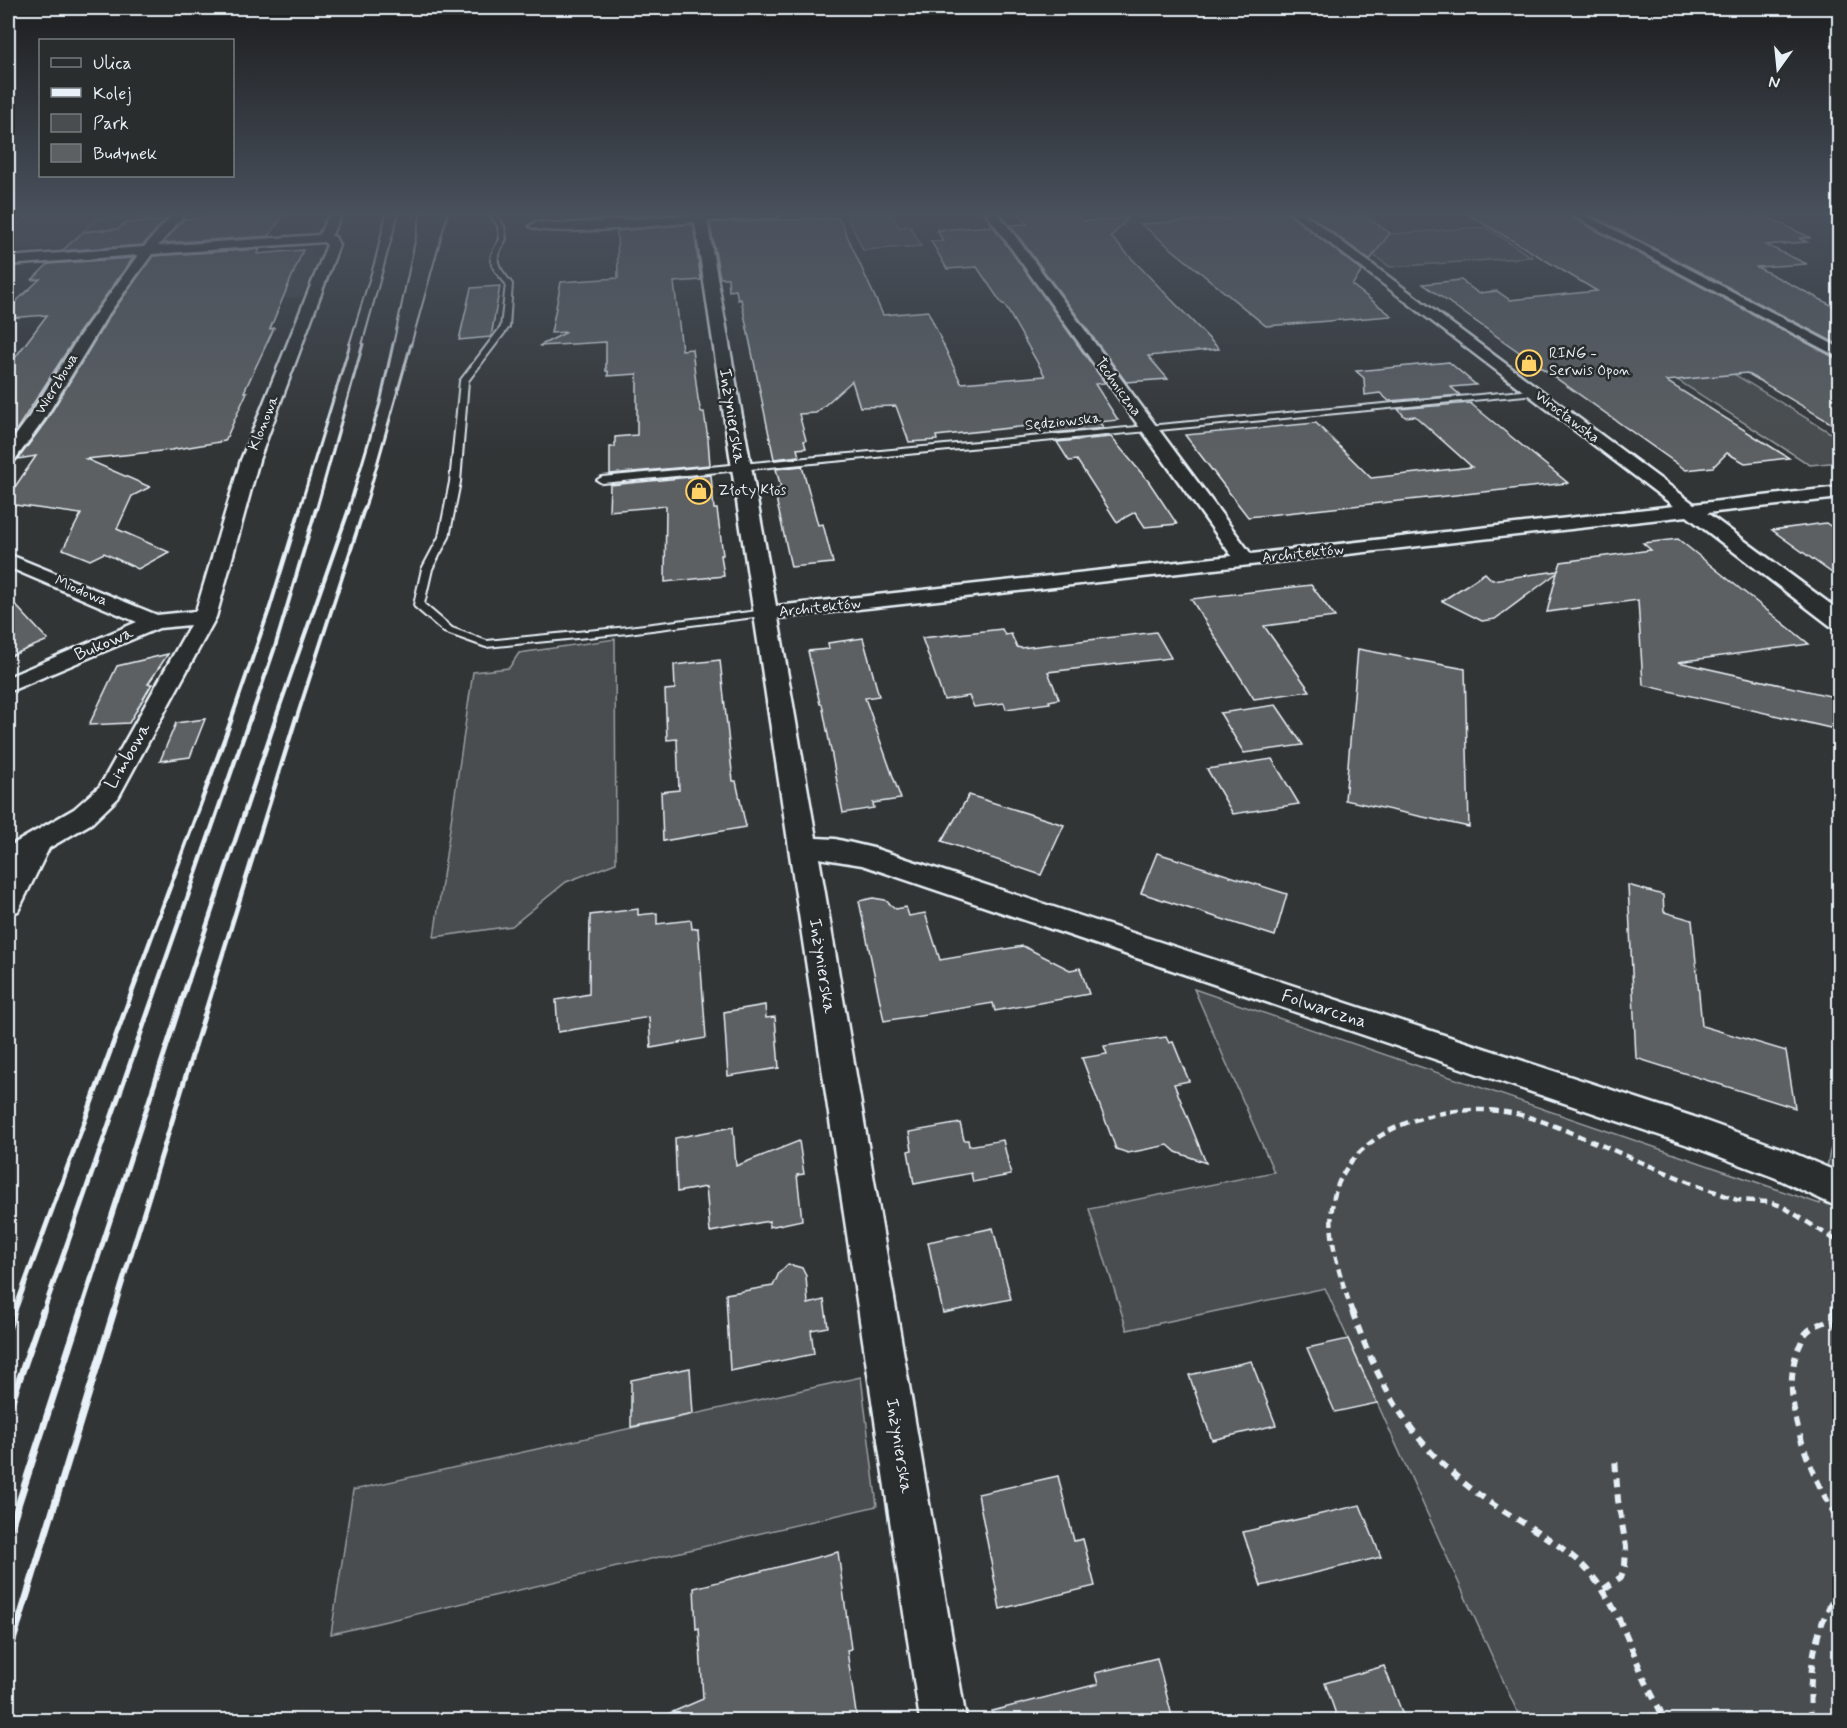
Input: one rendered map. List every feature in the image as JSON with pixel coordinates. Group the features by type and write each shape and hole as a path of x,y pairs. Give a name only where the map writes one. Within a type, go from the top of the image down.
{"street":[{"name":"Wierzbowa","path":"8,457 24,439 75,353 117,294"},
{"name":"Klonowa","path":"204,617 216,583 250,460 314,294"},
{"name":"Inżynierska","path":"712,294 943,1720"},
{"name":"Techniczna","path":"1051,294 1229,535 1245,560"},
{"name":"Wrocławska","path":"1403,294 1839,622"},
{"path":"1726,294 1839,354"},
{"name":"Architektów","path":"766,614 1839,492"},
{"name":"Miodowa","path":"8,560 155,622"},
{"name":"Bukowa","path":"8,685 155,622 204,617"},
{"name":"Limbowa","path":"8,859 83,816 109,792 204,617"},
{"path":"8,903 38,843"},
{"name":"Folwarczna","path":"803,848 835,849 864,855 1694,1132 1786,1166 1839,1191"}],"lane":[{"path":"508,294 505,327 464,381 455,482 444,537 427,569 419,605 448,630 486,644 766,614"},
{"name":"Sędziowska","path":"602,480 1533,392"}],"path":[{"path":"1665,1720 1616,1608 1604,1589 1584,1567 1478,1494 1444,1466 1418,1439 1396,1408 1374,1364 1338,1269 1333,1239 1332,1210 1338,1186 1350,1162 1369,1142 1389,1128 1416,1119 1471,1111 1508,1112 1553,1126 1737,1200 1769,1202 1782,1206 1839,1243"},
{"path":"1839,1288 1833,1303 1833,1319 1839,1334"},
{"path":"1833,1319 1805,1333 1792,1376 1799,1433 1814,1473 1839,1523"},
{"path":"1604,1589 1612,1586 1622,1576 1625,1562 1625,1538 1618,1502 1615,1458"},
{"path":"1810,1720 1809,1693 1815,1651 1823,1617 1839,1589"}],"shaded area":[{"path":"214,294 303,294 302,297 208,305"}],"green space":[{"path":"1724,368 1839,438 1839,462 1810,465 1668,374"},
{"path":"615,639 616,863 566,882 512,926 434,937 473,672 509,668 519,653"},
{"path":"1194,989 1820,1204 1830,1151 1834,1142 1839,1141 1839,1720 1521,1720 1325,1288 1127,1330 1089,1209 1274,1172"},
{"path":"861,1377 877,1506 331,1634 353,1490"}],"building":[{"path":"24,294 107,294 78,334 8,443 8,367 47,315 8,318 8,309"},
{"path":"126,294 285,294 270,329 274,328 244,392 247,392 225,441 171,450 86,459 150,487 132,496 117,529 169,552 138,569 104,553 90,560 63,549 81,514 8,504 8,497 36,456 18,459 46,421 109,317"},
{"path":"470,294 499,294 491,337 459,340"},
{"path":"559,294 675,294 682,350 692,349 698,399 701,412 704,412 710,465 610,474 610,447 615,447 615,437 637,435 637,374 608,376 606,342 539,346 567,332 551,333"},
{"path":"737,294 873,294 883,315 928,311 961,383 1045,376 1004,304 995,294 1041,294 1105,383 1095,384 1118,420 1099,422 1104,428 1052,433 1047,424 936,436 937,440 909,442 896,406 860,407 852,381 816,413 799,414 806,448 797,449 799,456 774,459 741,299 738,300"},
{"path":"1061,294 1166,294 1219,349 1148,356 1168,379 1126,382"},
{"path":"1226,294 1363,294 1392,316 1266,326"},
{"path":"1437,294 1501,294 1510,300 1571,294 1715,294 1839,360 1839,428 1747,373 1666,381 1789,458 1745,463 1727,453 1713,467 1686,470"},
{"path":"1741,294 1809,294 1839,309 1839,345"},
{"path":"1449,362 1476,385 1451,387 1460,395 1389,401 1380,393 1365,395 1364,378 1356,371"},
{"path":"1470,403 1568,483 1248,517 1185,435 1316,423 1371,478 1472,467 1415,416 1405,417 1398,409"},
{"path":"1111,437 1149,482 1177,524 1145,527 1135,512 1117,522 1077,460 1069,461 1057,442"},
{"path":"802,466 818,525 823,524 833,563 791,567 777,503 776,489 781,488 776,469"},
{"path":"711,475 724,576 665,582 666,506 609,511 610,485"},
{"path":"1826,523 1839,532 1839,578 1772,530"},
{"path":"1678,539 1809,644 1678,662 1839,698 1839,730 1643,685 1638,600 1547,612 1557,573 1495,619 1482,621 1442,601 1485,573 1492,580 1558,571 1561,562 1651,550 1643,543"},
{"path":"1311,585 1335,617 1264,626 1310,691 1254,699 1191,599"},
{"path":"8,597 48,640 8,657"},
{"path":"1002,629 1005,635 1011,634 1017,647 1021,648 1156,632 1171,658 1048,672 1059,699 1049,701 1050,703 1006,709 1004,703 974,707 969,696 944,700 922,638"},
{"path":"863,638 879,696 865,698 901,799 873,803 874,808 843,813 822,704 820,704 808,651 829,649 828,643"},
{"path":"1358,649 1465,669 1469,827 1345,800"},
{"path":"168,654 148,684 152,684 129,723 89,725 117,666"},
{"path":"720,660 733,781 736,781 746,827 663,841 661,792 679,790 677,739 667,740 665,690 675,689 674,665"},
{"path":"1276,705 1303,745 1244,753 1220,713"},
{"path":"205,719 190,757 160,761 176,723"},
{"path":"1272,759 1299,804 1233,814 1207,769"},
{"path":"969,795 1064,825 1041,875 942,841"},
{"path":"1157,853 1287,894 1275,936 1141,893"},
{"path":"1628,885 1663,895 1664,912 1692,920 1702,1026 1786,1051 1795,1108 1636,1058"},
{"path":"873,898 885,900 896,909 906,907 909,916 925,913 940,960 1023,946 1070,970 1080,968 1089,994 995,1011 993,1003 884,1021 859,901"},
{"path":"638,909 638,915 657,913 657,924 691,920 692,929 698,928 706,1038 651,1048 649,1017 558,1032 556,1000 589,994 590,915"},
{"path":"765,1005 766,1018 775,1017 779,1068 728,1076 724,1012"},
{"path":"1166,1037 1169,1043 1173,1042 1189,1081 1174,1084 1206,1163 1176,1152 1168,1145 1128,1153 1116,1149 1082,1058 1107,1054 1104,1046"},
{"path":"960,1123 964,1140 968,1140 969,1146 1003,1140 1011,1175 973,1182 971,1173 914,1184 908,1151 912,1150 909,1132"},
{"path":"733,1127 736,1166 799,1141 804,1174 797,1175 802,1220 769,1227 769,1221 710,1232 706,1187 677,1192 675,1138"},
{"path":"993,1228 1011,1299 943,1313 928,1242"},
{"path":"788,1264 802,1268 806,1276 808,1304 824,1300 828,1327 811,1330 814,1354 730,1371 726,1294 773,1286 779,1273"},
{"path":"1348,1339 1377,1403 1335,1412 1307,1348"},
{"path":"1251,1361 1276,1425 1212,1440 1189,1375"},
{"path":"690,1368 693,1414 631,1427 631,1380"},
{"path":"1058,1476 1074,1541 1083,1539 1095,1586 1000,1609 978,1494"},
{"path":"1360,1505 1381,1557 1261,1586 1243,1532"},
{"path":"838,1552 851,1649 847,1650 857,1720 654,1720 703,1699 694,1588"},
{"path":"1157,1658 1173,1720 994,1720 992,1711 1098,1684 1095,1673"},
{"path":"1384,1666 1405,1720 1338,1720 1325,1683"}],"railway":[{"path":"349,345 365,294"},
{"path":"362,345 376,294"},
{"path":"393,345 404,294"},
{"path":"411,345 425,294"},
{"path":"299,511 350,344"},
{"path":"316,511 363,344"},
{"path":"348,511 380,403 393,344"},
{"path":"364,511 411,344"},
{"path":"231,720 270,607 300,509"},
{"path":"250,720 275,647 316,509"},
{"path":"275,720 349,509"},
{"path":"296,720 364,509"},
{"path":"135,982 232,718"},
{"path":"158,982 250,718"},
{"path":"188,982 276,718"},
{"path":"214,982 296,718"},
{"path":"14,1313 136,981"},
{"path":"43,1313 159,981"},
{"path":"80,1313 188,981"},
{"path":"113,1313 215,981"},
{"path":"8,1329 14,1311"},
{"path":"8,1412 43,1311"},
{"path":"8,1536 81,1311"},
{"path":"8,1657 114,1311"}],"place":[{"name":"RING - Serwis Opon","path":"1529,363"},
{"name":"Złoty Kłos","path":"699,491"}]}
